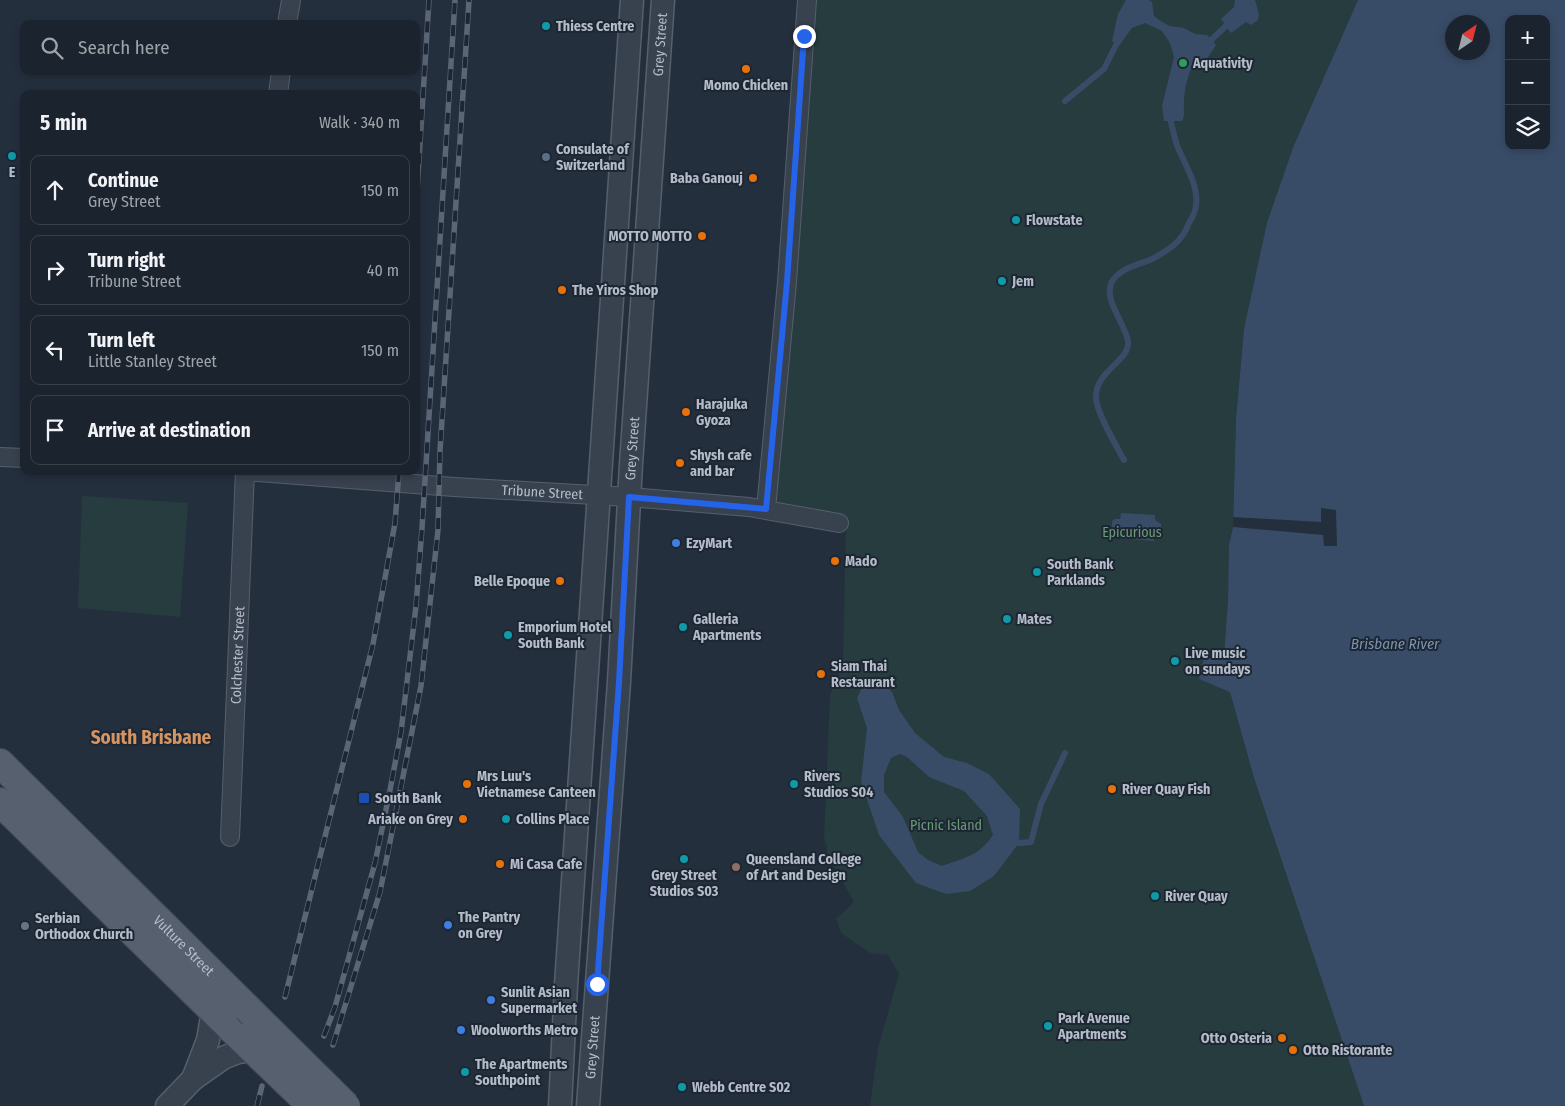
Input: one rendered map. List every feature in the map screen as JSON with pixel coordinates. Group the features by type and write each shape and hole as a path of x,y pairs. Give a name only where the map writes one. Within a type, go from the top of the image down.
{"main road":[{"name":"Vulture Street","path":"0,763 346,1106"},
{"name":"Vulture Street","path":"0,802 213,1011 244,1047 312,1106"}],"street":[{"path":"288,20 291,0"},
{"name":"Grey Street","path":"560,1106 566,985 632,0"},
{"name":"Grey Street","path":"588,1106 619,682 629,497 663,0"},
{"path":"766,509 787,282 807,0"},
{"path":"279,90 280,75"},
{"path":"0,457 20,458"},
{"name":"Colchester Street","path":"230,837 244,475"},
{"name":"Tribune Street","path":"296,475 454,487 629,497 766,509 839,523"},
{"path":"193,1079 208,1040 213,1011"},
{"path":"167,1106 193,1079 223,1058 244,1047"}],"green space":[{"name":"South Bank Parklands","path":"807,0 1358,0 1294,145 1244,329 1236,419 1233,527 1229,545 1224,657 1230,692 1254,778 1364,1106 870,1106 878,1048 899,974 888,955 870,953 841,933 836,919 854,902 827,853 827,846 824,840 830,695 843,664 846,519 766,509"},
{"path":"82,496 188,503 180,617 78,608"}],"water":[{"name":"Aquativity","path":"1126,0 1149,0 1152,2 1154,16 1162,22 1170,26 1184,28 1195,34 1207,35 1216,45 1207,59 1196,60 1191,69 1187,80 1182,121 1164,121 1162,106 1174,57 1170,43 1162,31 1145,23 1132,28 1119,46 1112,41 1118,14"},
{"path":"1235,0 1255,0 1259,14 1258,20 1251,25 1246,22 1231,33 1221,19 1234,7"},
{"name":"Brisbane River","path":"1358,0 1565,0 1565,1106 1364,1106 1254,778 1230,692 1199,679 1204,658 1224,657 1229,545 1233,527 1236,419 1244,329 1267,223 1294,145"},
{"path":"1121,513 1155,515 1155,520 1161,524 1161,529 1155,533 1154,541 1119,538 1120,534 1115,533 1112,529 1112,521 1120,519"},
{"path":"872,681 884,683 892,692 899,710 915,733 944,757 967,763 989,774 1020,809 1019,843 994,876 970,891 946,894 916,883 879,835 861,782 867,728 857,698 862,688","holes":["900,754 907,757 929,777 964,791 987,816 993,835 977,852 942,866 928,860 918,852 903,817 884,792 884,775 891,758"]}],"pier":[{"path":"1321,508 1336,510 1337,546 1324,546 1323,535 1233,527 1233,517 1321,522"}],"waterway":[{"path":"1211,40 1226,26"},
{"path":"1065,101 1104,69 1116,45"},
{"path":"1124,460 1103,421 1096,398 1097,388 1101,380 1124,354 1128,341 1112,302 1110,287 1113,280 1121,272 1152,259 1174,245 1183,235 1195,212 1195,191 1191,176 1178,148 1171,122"},
{"path":"1019,843 1031,842 1041,804 1065,753"}],"railway":[{"path":"420,144 429,0"},
{"path":"324,1036 335,1007 375,863 401,732 416,606 422,528 455,0"},
{"path":"333,1045 380,892 421,686 438,530 440,451 469,0"},
{"path":"285,997 373,644 395,523 399,475"},
{"path":"257,1106 262,1086"}],"place":[{"name":"Thiess Centre","path":"546,26"},
{"name":"Aquativity","path":"1183,63"},
{"name":"Momo Chicken","path":"746,69"},
{"name":"E","path":"12,156"},
{"name":"Consulate of Switzerland","path":"546,157"},
{"name":"Baba Ganouj","path":"753,178"},
{"name":"Flowstate","path":"1016,220"},
{"name":"MOTTO MOTTO","path":"702,236"},
{"name":"Jem","path":"1002,281"},
{"name":"The Yiros Shop","path":"562,290"},
{"name":"Harajuka Gyoza","path":"686,412"},
{"name":"Shysh cafe and bar","path":"680,463"},
{"name":"EzyMart","path":"676,543"},
{"name":"Mado","path":"835,561"},
{"name":"South Bank Parklands","path":"1037,572"},
{"name":"Belle Epoque","path":"560,581"},
{"name":"Mates","path":"1007,619"},
{"name":"Galleria Apartments","path":"683,627"},
{"name":"Emporium Hotel South Bank","path":"508,635"},
{"name":"Live music on sundays","path":"1175,661"},
{"name":"Siam Thai Restaurant","path":"821,674"},
{"name":"Mrs Luu's Vietnamese Canteen","path":"467,784"},
{"name":"Rivers Studios S04","path":"794,784"},
{"name":"River Quay Fish","path":"1112,789"},
{"name":"South Bank","path":"364,798"},
{"name":"Ariake on Grey","path":"463,819"},
{"name":"Collins Place","path":"506,819"},
{"name":"Grey Street Studios S03","path":"684,859"},
{"name":"Mi Casa Cafe","path":"500,864"},
{"name":"Queensland College of Art and Design","path":"736,867"},
{"name":"River Quay","path":"1155,896"},
{"name":"The Pantry on Grey","path":"448,925"},
{"name":"Serbian Orthodox Church","path":"25,926"},
{"name":"Sunlit Asian Supermarket","path":"491,1000"},
{"name":"Park Avenue Apartments","path":"1048,1026"},
{"name":"Woolworths Metro","path":"461,1030"},
{"name":"Otto Osteria","path":"1282,1038"},
{"name":"Otto Ristorante","path":"1293,1050"},
{"name":"The Apartments Southpoint","path":"465,1072"},
{"name":"Webb Centre S02","path":"682,1087"}],"district":[{"name":"South Brisbane","path":"151,737"}],"route":[{"path":"597,984 619,682 629,497 766,509 787,282 804,36"}],"park label":[{"name":"Epicurious","path":"1132,532"},
{"name":"Picnic Island","path":"946,825"}]}
